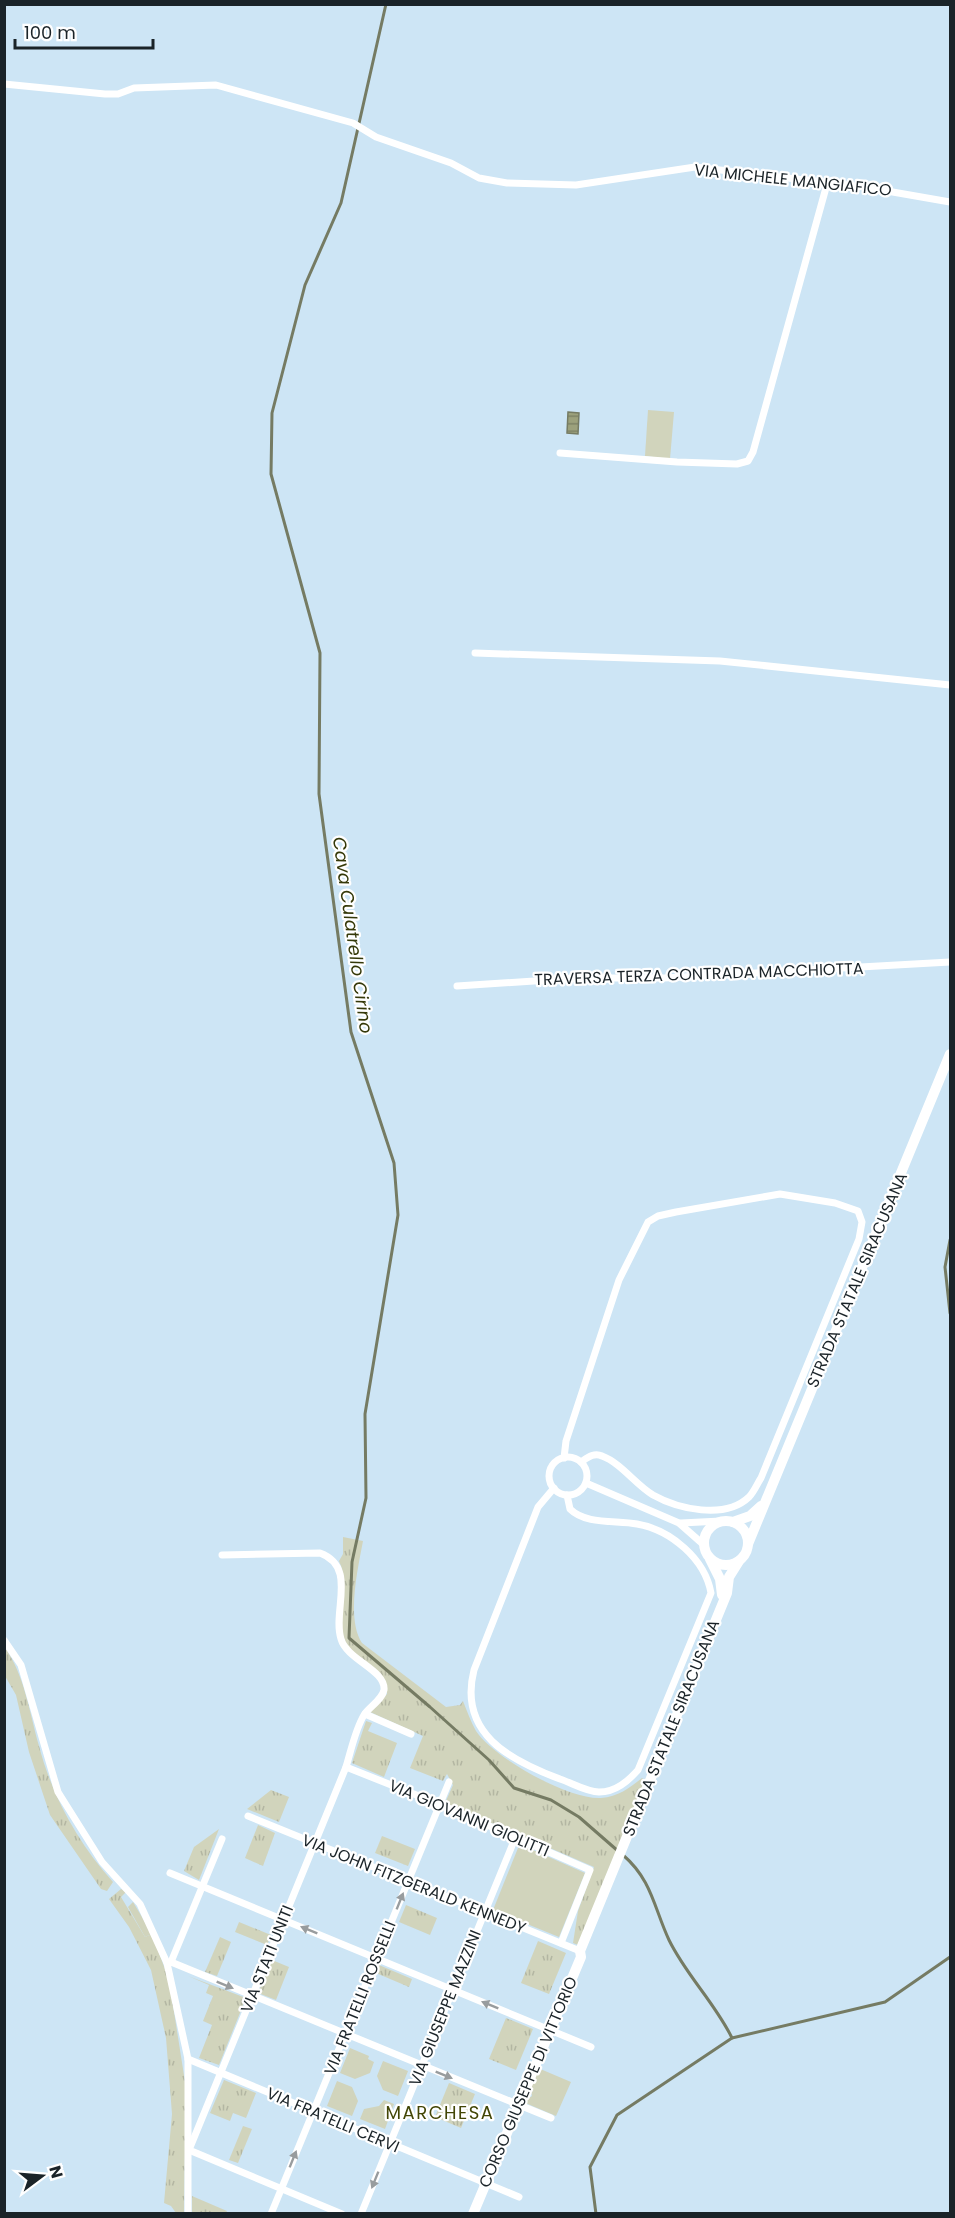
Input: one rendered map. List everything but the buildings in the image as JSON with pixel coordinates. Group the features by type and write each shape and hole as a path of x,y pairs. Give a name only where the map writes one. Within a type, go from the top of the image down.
{"main road":[{"name":"STRADA STATALE SIRACUSANA","path":"748,1544 950,1057"},
{"path":"720,1607 720,1579 704,1545 707,1532 727,1521 750,1516 766,1499"},
{"path":"710,1557 721,1564 739,1561 748,1544 744,1530 727,1521"},
{"name":"STRADA STATALE SIRACUSANA","path":"620,1854 720,1607 728,1593 729,1577 739,1561"},
{"name":"CORSO GIUSEPPE DI VITTORIO","path":"465,2214 482,2182 547,2028 581,1958 580,1951 620,1854"},
{"name":"CORSO GIUSEPPE DI VITTORIO","path":"473,2214 482,2182"}],"street":[{"name":"VIA MICHELE MANGIAFICO","path":"4,84 105,94 118,94 134,88 216,85 359,126 376,137 451,163 479,178 507,183 576,185 695,167 864,187 951,202"},
{"path":"560,453 677,462 738,464 747,461 753,452 827,184"},
{"path":"475,653 720,661 951,685"},
{"name":"TRAVERSA TERZA CONTRADA MACCHIOTTA","path":"457,986 579,978 664,978 951,964"},
{"path":"567,1495 570,1509 583,1518 637,1524 666,1535 684,1548 704,1570 711,1593 638,1770 620,1787 599,1792 518,1761 486,1735 470,1706 469,1691 474,1671 538,1507 554,1488 551,1470 564,1458 566,1441 619,1280 648,1222 658,1216 780,1194 835,1203 858,1211 862,1222 859,1239 761,1478 748,1498 723,1508 688,1508 652,1494 602,1456 590,1456 581,1462"},
{"path":"554,1488 567,1495 575,1494 586,1483 587,1472 581,1462 564,1458"},
{"path":"586,1483 679,1523 704,1545"},
{"path":"679,1523 727,1521"},
{"name":"VIA STATI UNITI","path":"189,2150 346,1767 365,1714 383,1694 384,1689 379,1676 351,1655 342,1642 339,1625 342,1582 332,1559 320,1553 222,1555"},
{"path":"4,1640 21,1665 51,1773 62,1799 102,1862 140,1904 169,1963 188,2059 188,2214"},
{"path":"365,1714 411,1734"},
{"name":"VIA GIOVANNI GIOLITTI","path":"346,1767 440,1804 591,1870 561,1943"},
{"name":"VIA FRATELLI ROSSELLI","path":"271,2214 449,1782"},
{"name":"VIA JOHN FITZGERALD KENNEDY","path":"248,1816 580,1951"},
{"name":"VIA GIUSEPPE MAZZINI","path":"361,2214 516,1836"},
{"path":"169,1963 222,1839"},
{"path":"170,1873 591,2047"},
{"path":"169,1963 551,2118"},
{"name":"VIA FRATELLI CERVI","path":"188,2059 519,2197"},
{"path":"189,2150 342,2214"}],"green space":[{"path":"648,410 674,412 670,459 645,456"},
{"path":"343,1537 363,1541 356,1579 354,1607 357,1633 362,1643 446,1707 460,1705 463,1701 476,1731 485,1742 515,1765 533,1775 552,1785 587,1797 613,1796 642,1778 645,1780 578,1945 573,1943 578,1911 594,1867 445,1803 453,1785 447,1774 443,1781 410,1768 423,1736 370,1712 387,1694 385,1681 355,1655 343,1636 344,1582 339,1561 343,1554"},
{"path":"4,1646 22,1682 51,1783 88,1851 113,1882 107,1891 101,1889 50,1815 29,1752 16,1695 5,1676"},
{"path":"366,1721 372,1723 368,1731 397,1743 384,1777 352,1763"},
{"path":"271,1790 289,1797 279,1822 247,1809"},
{"path":"258,1825 275,1833 263,1866 245,1858"},
{"path":"219,1829 199,1880 184,1871 194,1847"},
{"path":"382,1836 415,1849 408,1866 375,1853"},
{"path":"524,1846 585,1873 559,1937 493,1910 518,1848"},
{"path":"121,1889 126,1892 121,1897 145,1937 152,1934 169,1980 186,2088 184,2213 176,2213 171,2206 164,2203 172,2114 166,2038 151,1970 129,1927 109,1899"},
{"path":"133,1902 152,1934 145,1937 128,1907"},
{"path":"406,1905 437,1918 430,1935 399,1922"},
{"path":"239,1922 271,1935 267,1945 235,1932"},
{"path":"220,1937 231,1942 217,1976 205,1972"},
{"path":"538,1941 566,1953 549,1994 521,1983"},
{"path":"272,1960 289,1967 276,2000 258,1993"},
{"path":"379,1965 412,1979 409,1987 376,1973"},
{"path":"188,1976 246,1998 219,2065 199,2058 212,2025 203,2021 213,1996 206,1993 209,1985"},
{"path":"506,2018 533,2029 516,2070 489,2059"},
{"path":"350,2048 369,2056 368,2059 374,2062 370,2073 355,2079 340,2073"},
{"path":"383,2061 408,2071 398,2096 383,2090 377,2076"},
{"path":"538,2068 571,2082 556,2116 523,2102 532,2096 530,2088"},
{"path":"224,2080 256,2093 246,2118 233,2113 230,2121 210,2113"},
{"path":"337,2081 352,2087 358,2101 352,2116 327,2106"},
{"path":"449,2083 475,2094 461,2128 435,2117"},
{"path":"384,2100 394,2104 385,2129 360,2119 364,2109 379,2106"},
{"path":"243,2126 252,2129 238,2163 229,2160"},
{"path":"192,2196 227,2211 226,2213 192,2213"}],"shaded area":[{"path":"568,412 579,413 578,434 567,433"}],"waterway":[{"name":"Cava Culatrello Cirino","path":"386,4 341,203 305,285 272,413 271,474 320,653 319,794 351,1032 394,1163 398,1215 365,1414 366,1498 352,1562 349,1638 489,1760 514,1788 551,1800 579,1817 618,1851"},
{"path":"950,1240 945,1267 950,1313"},
{"name":"Cava Culatrello Cirino","path":"623,1855 646,1884 676,1953 732,2038"},
{"path":"596,2214 590,2167 617,2115 732,2038 885,2002 950,1957"}],"district":[{"name":"MARCHESA","path":"440,2112"}]}
